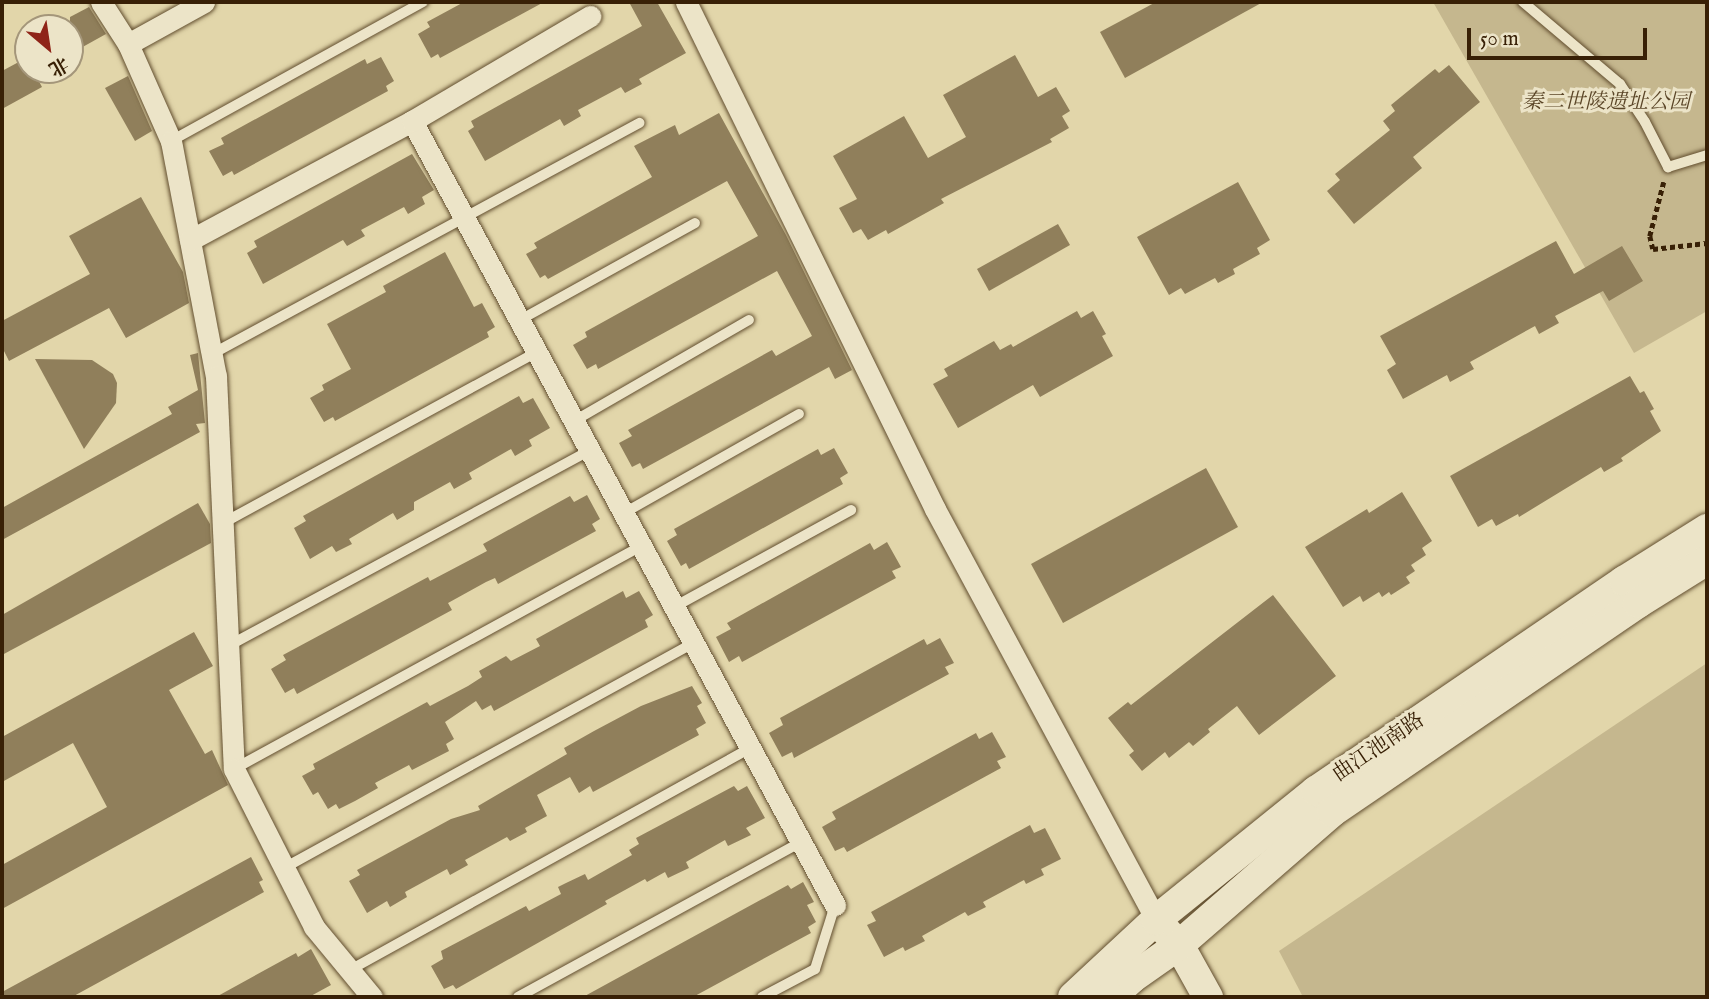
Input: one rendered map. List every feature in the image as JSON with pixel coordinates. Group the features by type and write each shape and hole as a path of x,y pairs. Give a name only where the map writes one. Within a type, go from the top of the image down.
{"main road":[{"name":"曲江池南路","path":"1073,997 1156,920 1316,791 1624,581 1707,529"},
{"name":"曲江池南路","path":"1111,997 1132,978 1179,945 1332,812 1638,603 1707,560"},
{"path":"1156,920 1179,945 1208,997"}],"street":[{"path":"101,2 128,44 172,141 216,376 225,522 234,769 314,927 372,997"},
{"path":"128,44 204,2"},
{"path":"686,2 935,509 1156,920"},
{"path":"190,240 412,121 590,16"},
{"path":"412,121 835,905"}],"lane":[{"path":"172,141 423,2"},
{"path":"1523,2 1620,84 1645,122 1668,167 1707,155"},
{"path":"212,354 640,123"},
{"path":"520,320 695,223"},
{"path":"574,421 749,320"},
{"path":"225,522 537,352"},
{"path":"624,513 799,414"},
{"path":"230,645 590,450"},
{"path":"674,607 851,510"},
{"path":"234,769 642,546"},
{"path":"284,868 694,643"},
{"path":"350,970 750,748"},
{"path":"518,997 801,842"},
{"path":"762,997 815,969 835,905"}],"path":[{"path":"1668,167 1655,208 1656,223 1650,236 1653,249 1707,243"}],"green space":[{"name":"秦二世陵遗址公园","path":"1433,2 1707,2 1707,311 1634,353"},
{"path":"1707,663 1707,997 1303,997 1279,951"}],"building":[{"path":"464,2 544,2 440,58 438,54 431,58 418,34 430,27 427,22"},
{"path":"629,2 657,2 686,53 639,79 642,84 625,93 621,87 578,110 581,116 564,126 560,119 485,161 468,131 474,127 471,121 642,26"},
{"path":"1156,2 1263,2 1125,78 1100,32"},
{"path":"89,7 106,34 84,46 84,14 76,14"},
{"path":"1015,55 1038,97 1056,87 1070,111 1062,116 1069,128 1050,139 1052,142 941,199 944,203 888,234 886,230 868,240 861,229 853,233 839,208 857,199 833,156 904,116 928,158 966,137 943,95"},
{"path":"381,57 394,81 386,86 388,91 234,175 232,171 223,176 209,151 224,144 221,138 365,59 367,64"},
{"path":"14,65 14,84 40,84 42,87 2,109 2,71"},
{"path":"1449,65 1480,102 1413,157 1422,168 1354,224 1327,191 1340,180 1335,174 1390,130 1383,121 1395,111 1391,105 1435,69 1439,73"},
{"path":"128,76 152,131 135,141 105,88"},
{"path":"719,113 786,235 852,370 835,379 829,367 643,469 640,463 632,467 619,443 632,436 628,430 772,350 776,356 812,336 777,271 598,369 596,364 587,369 573,345 587,337 585,332 758,236 727,181 548,279 545,275 540,278 526,254 537,248 534,243 652,177 634,146 675,125 679,135"},
{"path":"412,154 434,190 422,197 425,204 408,214 404,207 361,230 365,236 347,246 343,240 263,284 247,253 257,247 254,241"},
{"path":"1238,182 1270,240 1257,248 1260,254 1233,269 1235,274 1218,283 1215,278 1185,294 1181,288 1169,295 1137,237"},
{"path":"141,197 183,272 189,303 126,338 109,308 9,361 2,347 2,321 90,274 69,236"},
{"path":"1058,224 1070,245 989,291 977,269"},
{"path":"1556,241 1574,274 1622,246 1643,281 1609,301 1603,291 1555,316 1559,323 1539,334 1535,326 1470,362 1474,369 1450,382 1447,375 1403,399 1387,370 1396,364 1380,336"},
{"path":"445,252 474,307 482,303 495,327 487,332 489,337 335,421 333,417 324,422 310,398 324,390 322,385 351,369 327,324 386,292 383,286"},
{"path":"1077,311 1081,318 1093,311 1106,334 1102,336 1113,356 1040,397 1033,385 958,428 933,384 948,376 944,369 994,341 1000,350 1011,344 1013,347"},
{"path":"198,353 205,423 196,424 200,432 2,540 2,508 172,414 168,407 198,390 190,355"},
{"path":"35,359 92,360 113,374 117,383 116,403 84,449"},
{"path":"1630,376 1640,393 1644,391 1654,409 1650,411 1661,431 1621,458 1623,461 1604,472 1601,467 1519,517 1518,514 1496,526 1492,519 1478,527 1450,476"},
{"path":"519,396 523,403 533,398 550,428 529,440 532,446 515,456 511,449 469,473 472,479 454,489 450,482 414,502 414,510 397,520 393,513 349,539 352,544 336,552 332,546 310,559 294,528 306,521 303,516"},
{"path":"834,448 848,473 840,478 843,484 689,569 686,563 681,566 667,541 677,535 674,529 818,449 821,455"},
{"path":"1206,468 1238,527 1063,623 1031,564"},
{"path":"1402,492 1432,541 1422,548 1426,555 1411,565 1415,571 1406,577 1410,583 1391,595 1389,592 1382,597 1379,592 1363,602 1360,596 1343,607 1305,547 1367,509 1369,513"},
{"path":"587,495 600,519 592,524 596,531 498,584 495,578 486,582 448,603 452,610 297,694 294,688 285,693 271,669 286,660 283,655 428,577 430,581 487,551 483,544 570,496 574,502"},
{"path":"198,503 210,524 211,543 2,655 2,615"},
{"path":"887,542 901,567 892,571 896,578 742,662 739,656 729,662 716,637 731,629 727,623 870,543 874,550"},
{"path":"623,591 626,598 639,591 653,615 645,620 648,627 494,711 491,705 482,710 476,701 445,722 454,739 446,744 449,751 412,770 409,765 375,783 378,788 355,801 339,809 336,804 328,809 318,792 313,795 302,776 315,769 313,764 427,702 430,706 468,686 482,677 479,671 506,656 511,661 540,646 536,639"},
{"path":"1273,595 1336,676 1259,735 1237,706 1208,729 1210,732 1193,746 1189,742 1169,758 1165,752 1142,771 1129,755 1134,751 1108,718 1128,702 1131,705"},
{"path":"194,632 213,666 169,690 205,754 212,750 228,785 2,909 2,865 107,807 73,743 2,782 2,737"},
{"path":"940,638 954,663 945,667 949,674 794,758 792,752 782,757 769,733 783,725 780,718 924,639 927,645"},
{"path":"692,686 702,703 697,706 706,723 696,729 699,735 593,792 590,786 579,793 570,777 537,795 547,816 525,828 527,832 510,841 507,837 465,860 468,865 450,875 447,869 405,892 407,897 390,907 387,901 367,913 349,881 360,875 357,870 451,819 480,810 478,806 567,754 564,748 594,731 641,706"},
{"path":"992,732 1006,757 997,761 1001,768 847,852 844,847 835,851 822,827 836,819 832,812 976,733 979,739"},
{"path":"734,786 738,791 747,786 765,818 746,828 751,835 728,846 725,840 686,862 689,868 668,878 665,872 647,882 645,879 605,901 607,904 456,989 453,985 444,989 431,966 443,959 441,951 526,906 529,911 561,894 558,887 566,883 585,874 588,880 632,855 629,850 639,844 636,838"},
{"path":"1030,825 1034,833 1045,828 1061,859 1041,869 1044,875 1026,884 1024,880 983,902 986,907 968,916 965,912 922,936 925,941 905,951 903,947 884,957 867,925 876,921 871,912"},
{"path":"251,857 263,880 259,882 264,892 72,997 2,997 2,992"},
{"path":"803,882 814,902 807,905 816,922 808,927 811,933 693,997 583,997 788,885 791,889"},
{"path":"311,949 331,985 309,997 216,997 296,953 298,957"}]}
